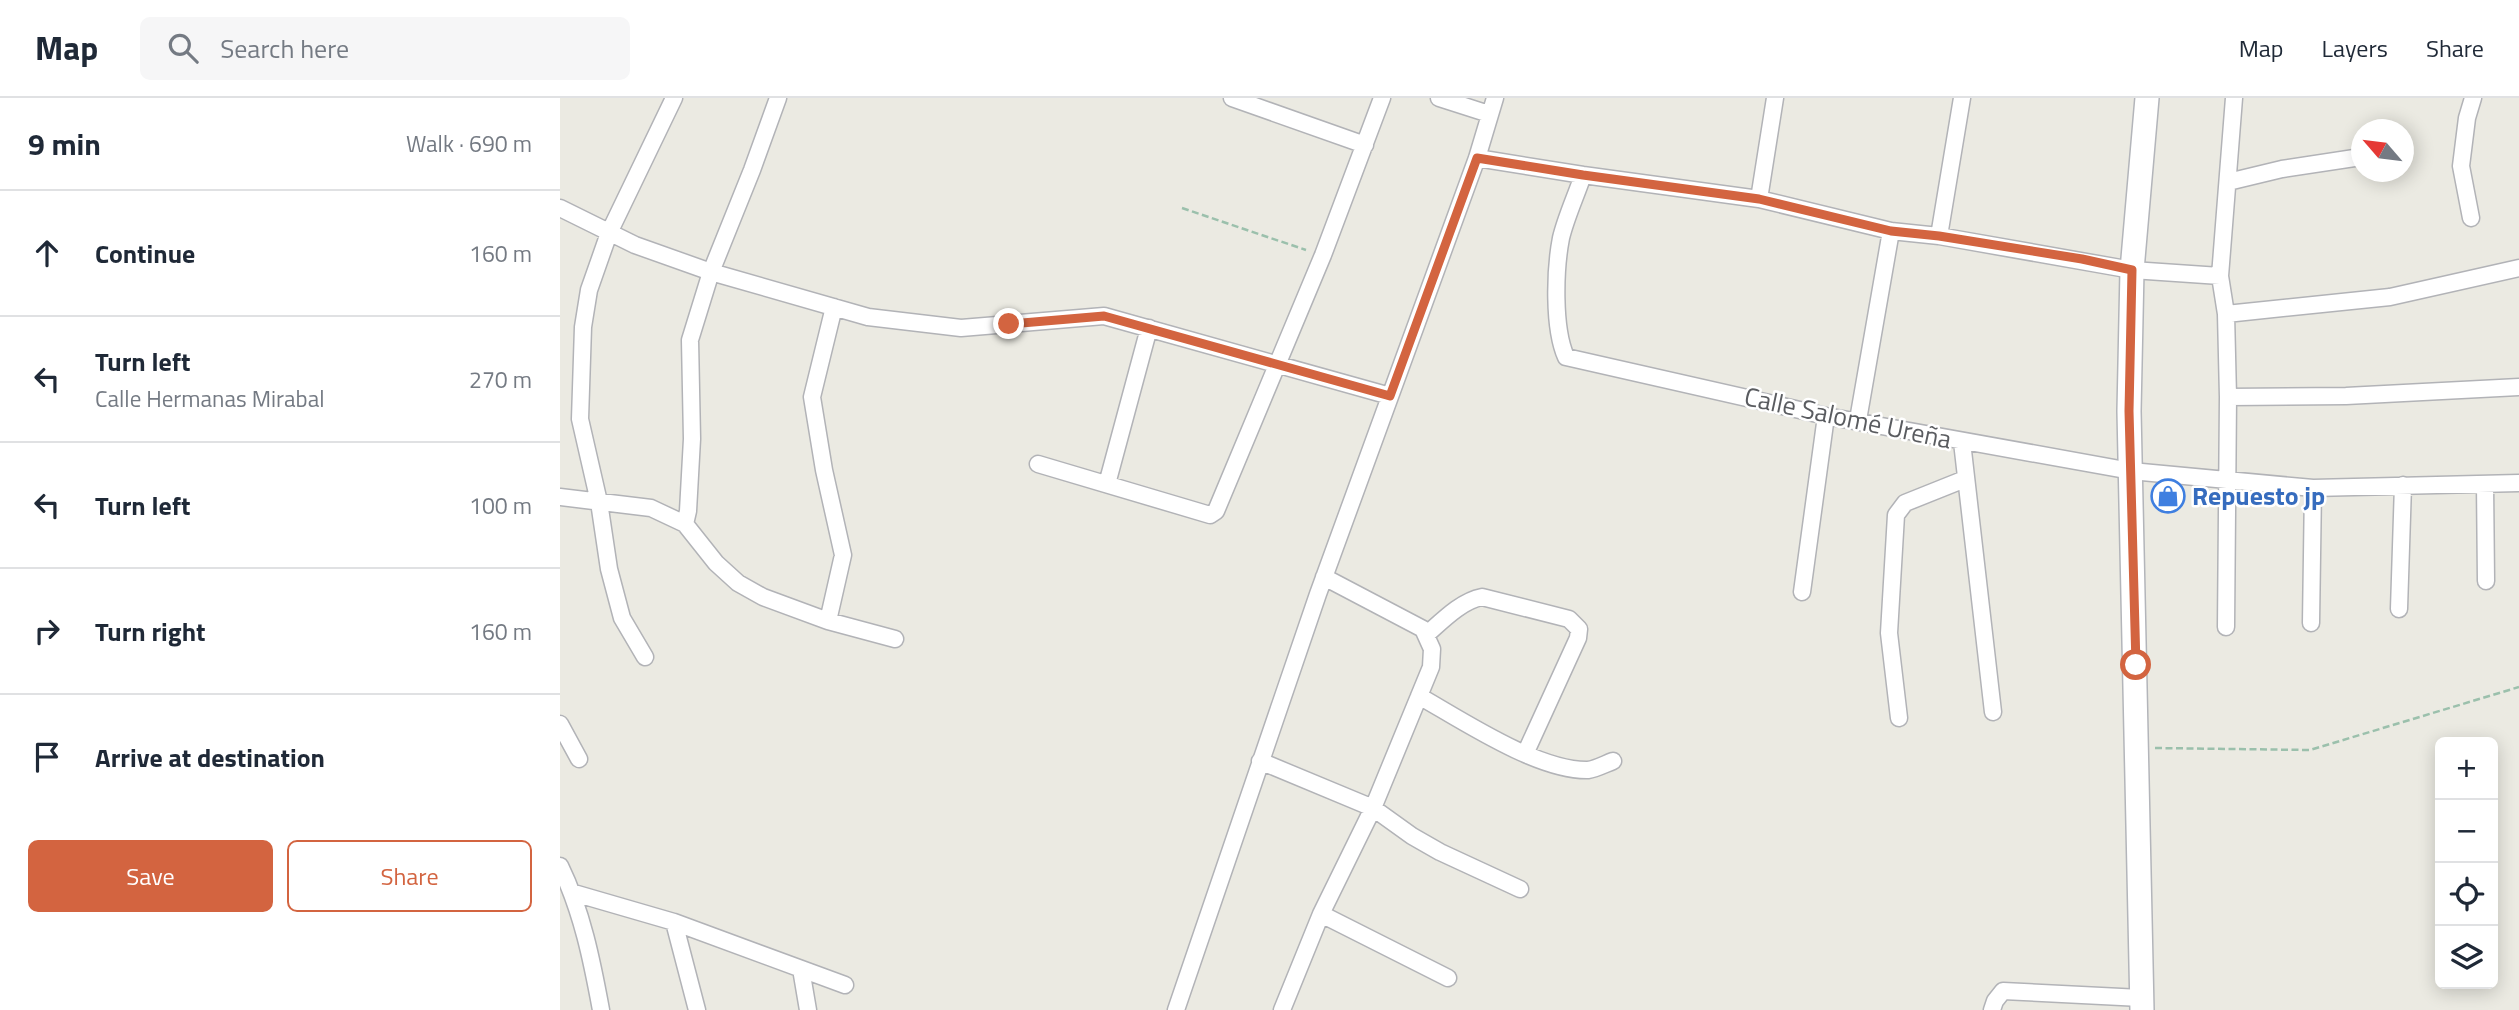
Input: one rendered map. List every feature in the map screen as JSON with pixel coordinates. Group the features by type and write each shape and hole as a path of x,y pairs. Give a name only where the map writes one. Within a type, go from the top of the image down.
{"street":[{"path":"645,657 622,618 609,569 600,502 580,419 583,327 589,290 609,233 674,98"},
{"path":"685,524 692,439 690,340 711,272 778,98"},
{"path":"1232,98 1365,145"},
{"path":"1038,464 1210,515 1216,511 1323,256 1382,98"},
{"path":"1438,98 1489,114"},
{"path":"1176,1010 1324,577 1477,158 1495,98"},
{"path":"1759,199 1775,98"},
{"path":"1939,236 1962,98"},
{"path":"1992,1010 2003,991 2141,1004 2129,411 2132,270 2147,98"},
{"path":"2226,627 2228,397 2226,314 2220,276 2234,98"},
{"path":"2471,218 2462,166 2473,98"},
{"path":"1477,158 1759,199 1891,231 2082,259 2132,270 2220,276"},
{"path":"2228,182 2282,169 2351,159"},
{"name":"Calle Salomé Ureña","path":"1583,175 1561,238 1556,309 1566,357 1826,415 2131,471 2313,488 2519,483"},
{"path":"560,208 635,246 711,272 868,317 961,328 1104,316 1390,396"},
{"path":"1858,420 1891,231"},
{"path":"2226,314 2390,297 2519,268"},
{"path":"828,621 843,555 824,470 812,397 834,307"},
{"path":"1107,484 1149,328"},
{"path":"2228,397 2346,396 2519,387"},
{"path":"1802,592 1826,415"},
{"path":"1962,442 1993,712"},
{"path":"1899,718 1889,634 1896,515 1905,503 1965,479"},
{"path":"2485,484 2486,581"},
{"path":"2399,609 2403,485"},
{"path":"2311,623 2313,488"},
{"path":"560,497 651,508 685,524 716,563 738,583 763,597 828,621 895,639"},
{"path":"1282,1010 1321,914 1373,808 1431,667 1432,649 1418,625 1324,577"},
{"path":"1426,635 1459,608 1475,598 1482,597 1569,619 1575,623 1579,629 1578,638 1525,754"},
{"path":"1419,696 1525,754 1570,768 1590,770 1613,761"},
{"path":"560,724 579,759"},
{"path":"1260,761 1373,808 1440,852 1520,888"},
{"path":"560,866 574,893 593,965 601,1010"},
{"path":"574,893 674,922 845,985"},
{"path":"1321,914 1448,978"},
{"path":"674,922 697,1010"},
{"path":"801,969 808,1010"}],"path":[{"path":"1182,208 1323,256"},
{"path":"2137,748 2310,750 2519,687"}],"place":[{"name":"Repuesto jp","path":"2168,496"}],"route":[{"path":"1009,324 1104,316 1390,396 1477,158 1759,199 1891,231 2082,259 2132,270 2129,411 2136,665"}]}
